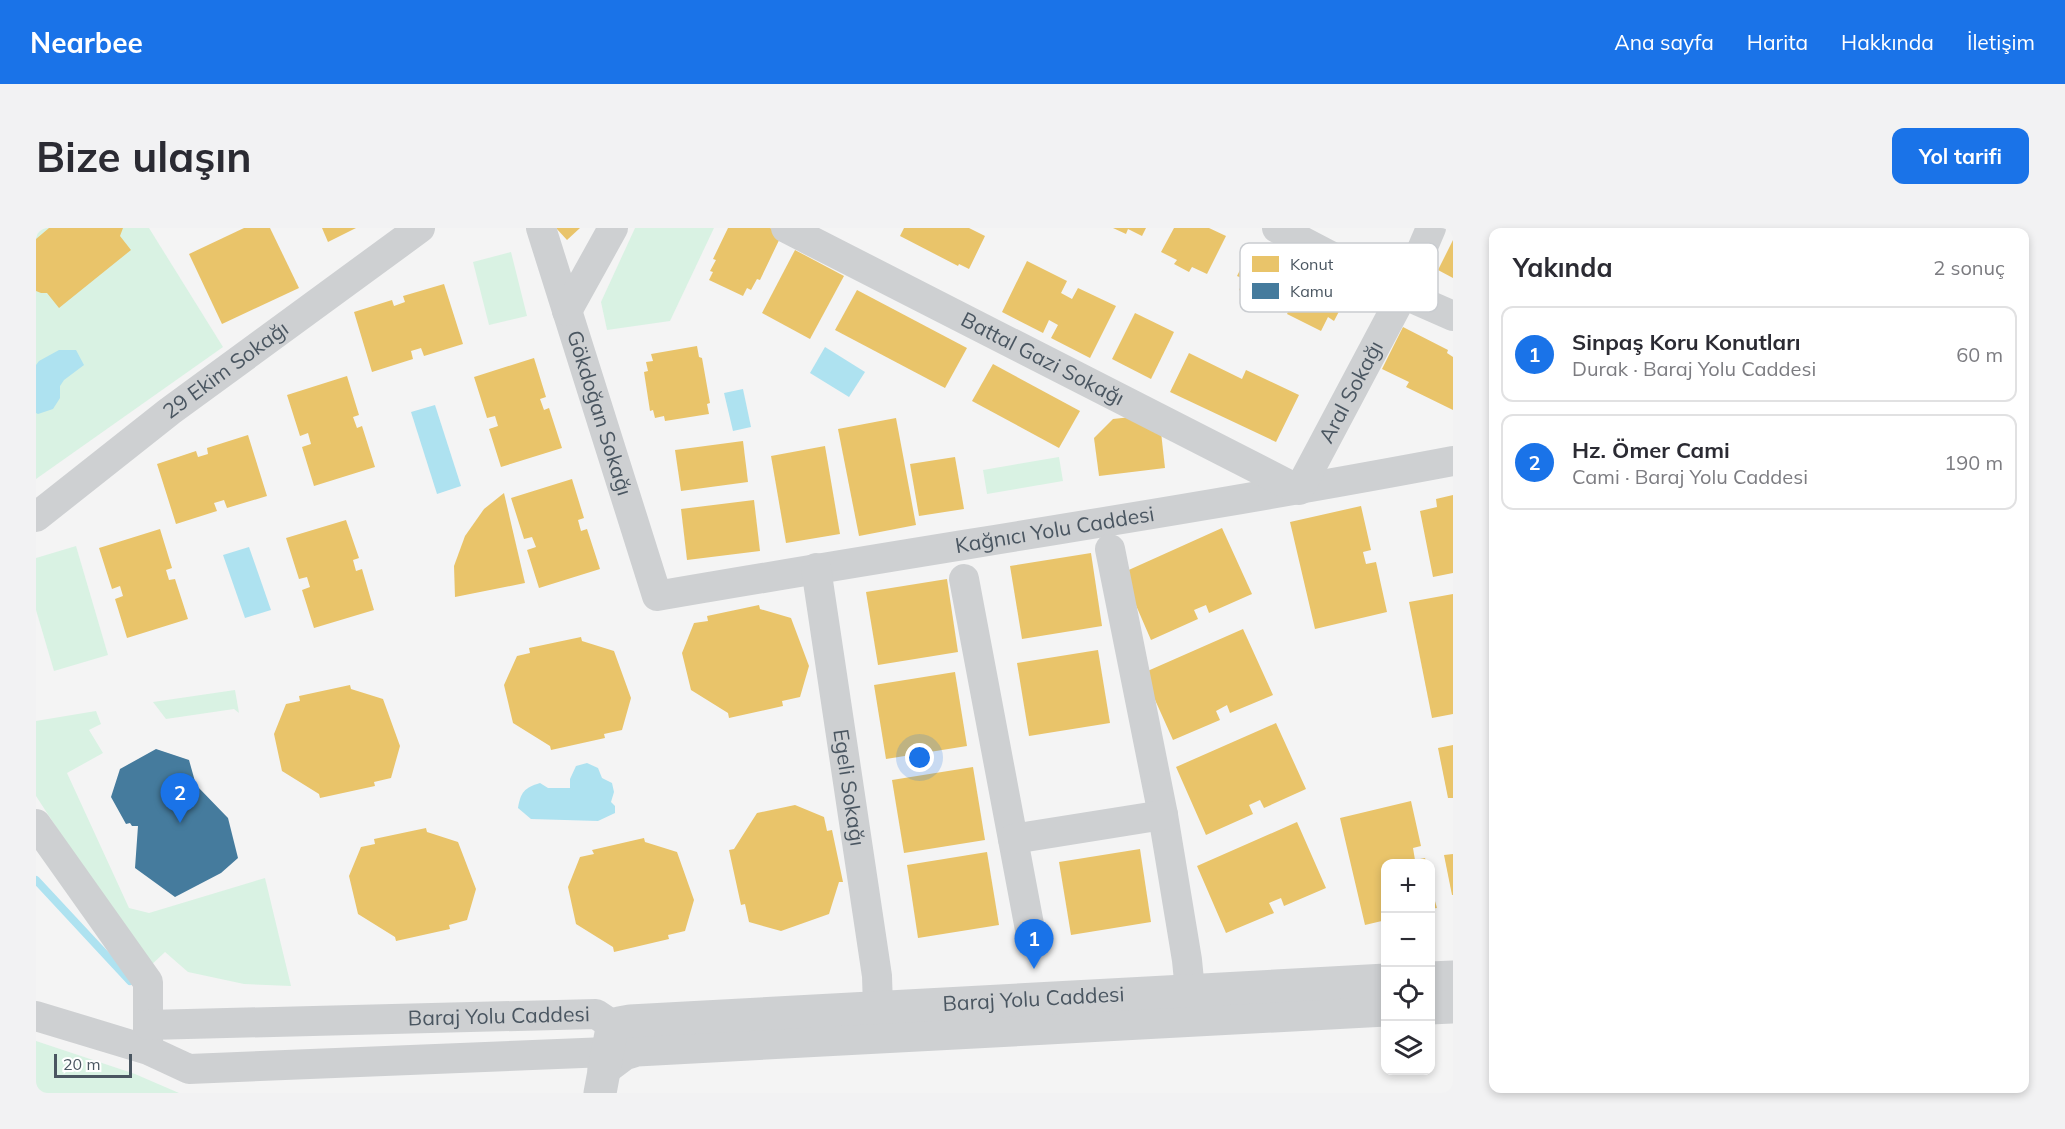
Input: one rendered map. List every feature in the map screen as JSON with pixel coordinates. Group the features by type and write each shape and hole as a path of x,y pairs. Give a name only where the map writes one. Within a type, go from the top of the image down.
{"street":[{"name":"29 Ekim Sokağı","path":"36,517 170,411 420,228"},
{"name":"Gökdoğan Sokağı","path":"541,228 657,596"},
{"path":"567,311 613,228"},
{"name":"Battal Gazi Sokağı","path":"786,228 1299,490"},
{"path":"1277,228 1306,243"},
{"name":"Aral Sokağı","path":"1425,243 1431,228"},
{"path":"1438,309 1453,316"},
{"name":"Aral Sokağı","path":"1299,490 1393,312"},
{"name":"Kağnıcı Yolu Caddesi","path":"657,596 1299,490 1453,461"},
{"path":"1110,549 1163,815 1187,960 1191,1006"},
{"name":"Egeli Sokağı","path":"816,568 878,976 880,1022"},
{"path":"964,579 1031,935"},
{"path":"1013,839 1163,815"},
{"path":"36,824 148,982 148,1037"},
{"path":"1435,978 1453,977"},
{"name":"Baraj Yolu Caddesi","path":"1191,1006 1381,981"},
{"name":"Baraj Yolu Caddesi","path":"606,1061 619,1023 630,1021 880,1022 1191,1006 1381,1010"},
{"path":"1435,1008 1453,1007"},
{"name":"Baraj Yolu Caddesi","path":"36,1016 148,1037 596,1014 605,1020 606,1061"},
{"name":"Baraj Yolu Caddesi","path":"148,1037 189,1069 606,1061"}],"green space":[{"path":"36,228 149,228 223,347 36,479"},
{"path":"635,228 714,228 670,321 607,330 601,302"},
{"path":"511,252 527,316 489,325 473,262"},
{"path":"1059,457 1063,481 987,494 983,470"},
{"path":"76,546 108,655 54,671 36,610 36,558"},
{"path":"235,690 239,713 234,709 166,719 153,702"},
{"path":"96,711 101,724 89,730 103,753 67,773 129,908 149,913 265,878 291,986 244,984 188,972 165,952 148,968 36,796 36,721"},
{"path":"36,1041 135,1074 179,1093 36,1093"}],"water":[{"path":"825,347 865,372 849,397 810,373"},
{"path":"59,350 76,350 84,365 64,380 60,386 60,398 53,409 38,414 36,413 36,365"},
{"path":"743,389 751,427 733,431 724,393"},
{"path":"435,405 461,486 437,494 411,412"},
{"path":"249,547 271,610 245,618 223,555"},
{"path":"587,763 598,768 602,778 612,783 614,792 611,802 615,806 615,813 598,821 531,819 518,808 524,791 540,783 548,788 570,788 570,779 576,766"}],"building: Konut":[{"path":"49,228 123,228 120,236 131,250 59,308 47,293 36,291 36,239"},
{"path":"244,228 270,228 299,288 222,324 189,254"},
{"path":"322,228 356,228 328,242"},
{"path":"556,228 580,228 567,240"},
{"path":"728,228 770,228 782,234 760,280 757,279 751,290 747,288 743,296 709,280 713,272 710,271 716,260 713,259"},
{"path":"904,228 969,228 985,236 969,269 959,264 958,266 900,236"},
{"path":"1113,228 1146,228 1142,236 1128,229 1126,234"},
{"path":"1174,228 1209,228 1226,236 1207,274 1192,267 1189,272 1174,264 1177,260 1161,252"},
{"path":"1453,240 1453,278 1438,270"},
{"path":"795,250 844,276 810,339 762,313"},
{"path":"1027,261 1067,281 1061,293 1072,299 1078,288 1116,306 1090,358 1051,338 1058,325 1049,320 1043,333 1002,312"},
{"path":"444,284 463,344 424,356 421,348 411,351 413,359 372,372 354,312 392,300 394,306 405,302 403,296"},
{"path":"857,290 967,348 945,388 835,330"},
{"path":"1288,312 1339,312 1334,321 1328,317 1321,331 1287,314"},
{"path":"1135,313 1174,332 1151,379 1112,359"},
{"path":"1403,327 1448,350 1447,353 1453,357 1453,410 1406,387 1409,382 1382,369"},
{"path":"697,346 699,357 702,358 710,403 707,404 709,414 665,421 664,416 655,418 653,410 650,411 644,372 648,371 646,362 653,361 651,354"},
{"path":"1189,353 1242,379 1246,370 1299,395 1276,442 1170,392"},
{"path":"534,358 546,397 540,399 544,410 549,408 562,448 501,467 489,429 498,426 495,416 487,418 474,377"},
{"path":"993,364 1080,411 1059,448 972,401"},
{"path":"347,376 359,415 353,417 357,428 362,426 375,467 314,486 302,447 311,444 308,433 300,436 287,395"},
{"path":"1131,417 1161,432 1165,468 1099,476 1094,438 1113,419"},
{"path":"896,418 916,525 859,536 838,429"},
{"path":"248,435 267,496 227,508 224,500 214,503 217,511 176,524 157,464 196,451 198,457 208,454 207,448"},
{"path":"743,441 748,482 681,491 675,450"},
{"path":"825,446 840,534 786,543 771,456"},
{"path":"955,457 964,509 919,516 910,464"},
{"path":"572,479 584,518 578,520 581,531 587,529 600,569 539,588 527,550 536,547 532,537 524,539 511,498"},
{"path":"504,493 525,583 455,597 454,566 465,536 484,509"},
{"path":"1453,495 1453,573 1433,577 1420,511 1437,507 1436,499"},
{"path":"754,500 760,551 687,560 681,509"},
{"path":"1361,506 1371,550 1363,552 1366,564 1376,562 1387,612 1315,629 1290,522"},
{"path":"346,520 359,558 353,560 356,571 362,569 374,610 314,628 302,590 310,587 307,577 299,579 286,538"},
{"path":"1222,528 1252,594 1209,613 1206,605 1194,610 1198,619 1151,640 1122,573"},
{"path":"160,529 172,568 166,570 169,580 175,579 188,619 127,638 115,599 123,596 120,586 112,589 99,548"},
{"path":"1091,553 1102,626 1022,639 1010,566"},
{"path":"947,579 958,652 878,665 866,592"},
{"path":"1453,594 1453,714 1432,718 1409,602"},
{"path":"759,605 760,609 791,618 809,666 800,697 782,701 783,706 729,718 728,713 691,690 682,653 694,623 708,621 707,616"},
{"path":"1243,629 1273,695 1230,713 1227,705 1216,711 1220,720 1173,740 1143,673"},
{"path":"581,637 582,641 614,651 631,698 622,730 604,734 605,738 551,750 550,746 513,723 504,685 517,656 530,653 529,648"},
{"path":"1098,650 1110,723 1029,736 1017,663"},
{"path":"955,672 967,746 886,759 874,685"},
{"path":"350,685 351,689 383,699 400,746 391,778 374,782 375,786 320,798 319,794 282,771 274,734 286,704 300,701 299,696"},
{"path":"1276,723 1306,789 1264,808 1260,800 1249,805 1253,814 1206,835 1176,767"},
{"path":"1453,745 1453,798 1448,798 1438,748"},
{"path":"973,767 985,840 904,853 892,780"},
{"path":"1411,801 1421,846 1413,848 1415,859 1381,859 1381,921 1365,925 1340,818"},
{"path":"795,805 824,817 827,831 832,830 843,882 839,882 829,914 781,931 749,922 745,904 741,905 729,850 734,849 757,813"},
{"path":"1297,822 1326,888 1284,906 1281,898 1269,903 1274,913 1226,933 1197,866"},
{"path":"426,828 427,832 458,842 476,889 467,920 449,925 450,929 396,941 395,937 358,914 349,876 361,847 375,844 374,839"},
{"path":"644,838 645,842 677,852 694,900 685,931 668,935 669,939 614,952 613,947 576,924 568,887 580,857 594,854 592,850"},
{"path":"1140,849 1151,922 1071,935 1059,862"},
{"path":"987,852 999,925 918,938 907,865"},
{"path":"1453,854 1453,895 1452,895 1444,855"}],"building: Kamu":[{"path":"156,749 189,760 196,785 228,818 238,858 221,873 175,897 135,868 138,826 126,824 111,797 120,769"}],"waterway":[{"path":"36,880 130,981"}],"place":[{"name":"Hz. Ömer Cami","path":"180,823"},
{"name":"Sinpaş Koru Konutları","path":"1034,969"}]}
